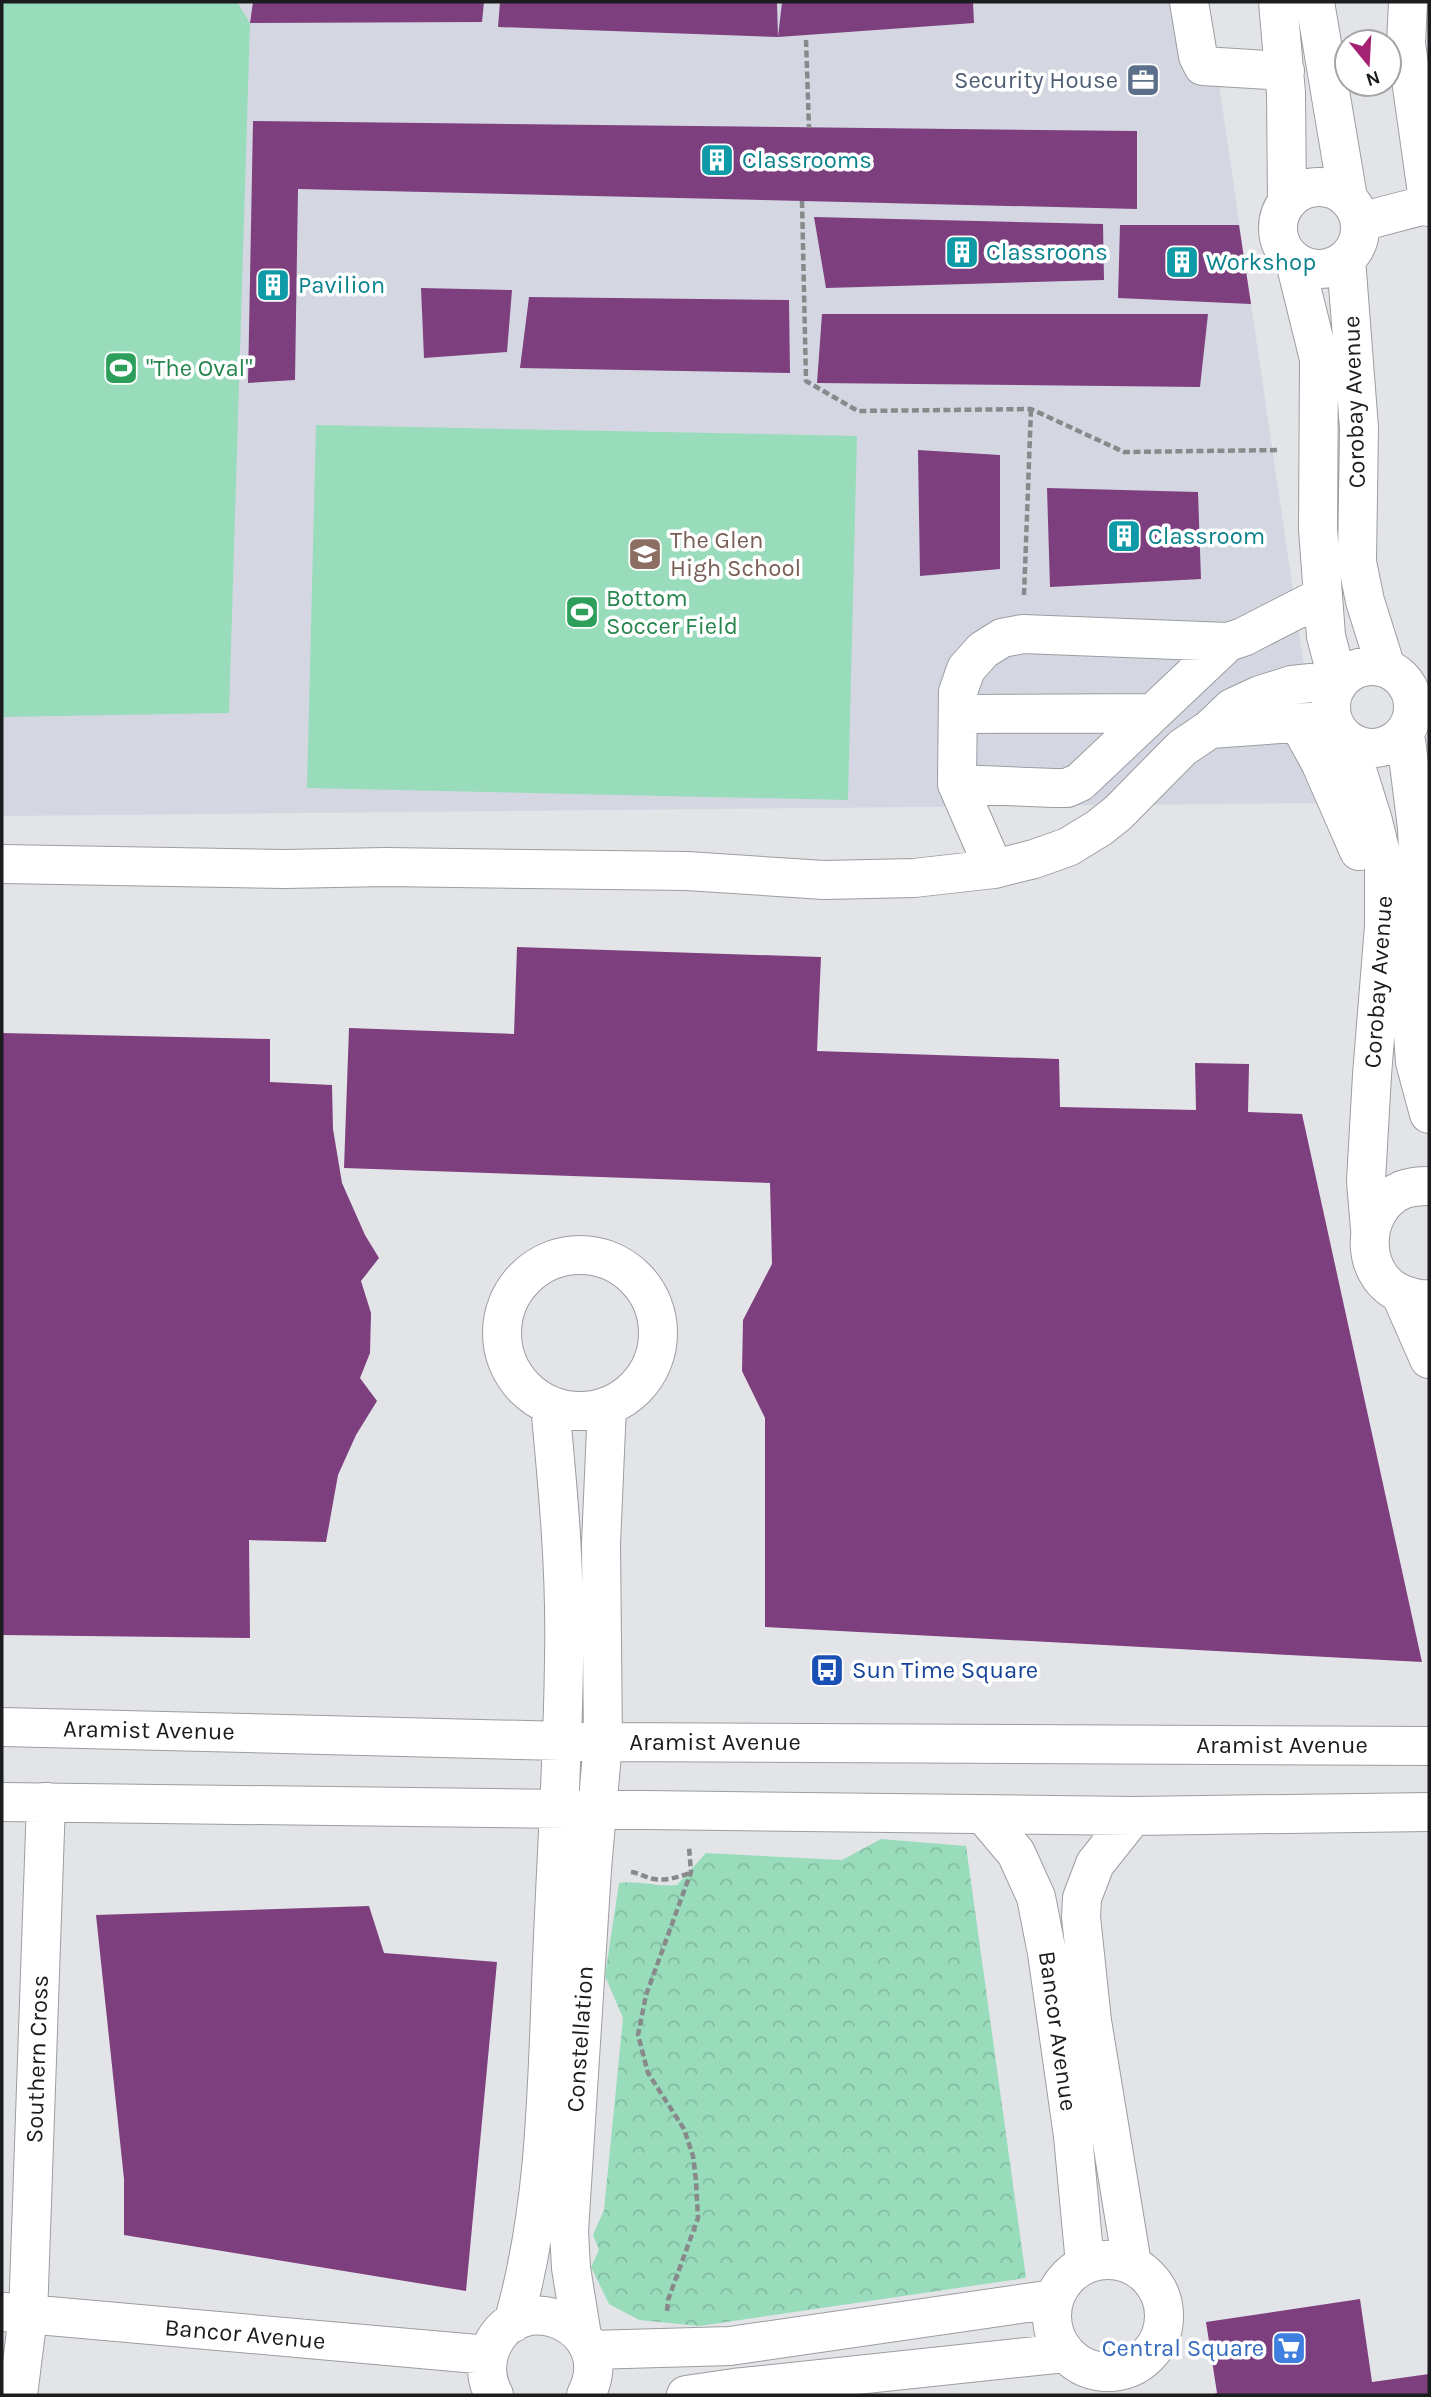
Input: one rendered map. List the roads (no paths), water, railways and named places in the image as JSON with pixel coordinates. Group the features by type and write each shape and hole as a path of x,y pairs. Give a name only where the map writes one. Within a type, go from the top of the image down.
{"street":[{"path":"1189,2 1198,56 1203,66 1285,71"},
{"name":"Corobay Avenue","path":"1278,2 1285,71 1287,201 1279,213 1277,226 1279,240 1285,252 1295,262 1319,359 1318,529 1330,711 1380,848 1384,866 1384,915 1366,1181 1370,1254 1380,1277 1414,1296 1429,1359"},
{"name":"Corobay Avenue","path":"1315,2 1360,236 1355,249 1346,259 1359,428 1357,562 1365,601 1385,668 1404,680 1413,701 1413,712 1405,732 1417,828 1423,942 1421,1030 1415,1062 1429,1114"},
{"path":"1287,201 1297,192 1310,187 1324,187 1337,190 1354,210 1429,205 1406,44 1408,2"},
{"path":"1295,262 1307,268 1321,270 1346,259"},
{"path":"994,869 957,784 958,692 966,669 983,650 1002,638 1023,634 1228,642 1323,596"},
{"path":"957,784 1067,788 1080,782 1228,642"},
{"path":"1384,915 1328,780 1330,711 1347,673 1359,667 1373,665 1385,668"},
{"path":"2,864 285,869 385,867 647,870 824,880 914,878 994,869 1068,847 1118,813 1182,748 1210,729 1232,708 1260,695 1292,685 1311,683 1330,711 1362,747 1378,748 1405,732"},
{"path":"1210,729 1330,711"},
{"path":"958,714 1153,713"},
{"path":"1370,1229 1381,1206 1402,1190 1429,1186"},
{"path":"572,1255 613,1261 630,1272 645,1287 654,1305 659,1325 658,1346 652,1365 640,1383 607,1406 569,1410 550,1405 532,1394 517,1380 507,1362 503,1321 508,1302 519,1284 534,1269 552,1259 572,1255"},
{"name":"Constellation","path":"513,2323 529,2257 541,2156 562,1741 565,1658 562,1546 550,1405"},
{"name":"Constellation","path":"586,2395 592,2384 594,2367 571,2268 569,2231 596,1811 603,1742 601,1544 607,1406"},
{"path":"562,1546 601,1544"},
{"name":"Aramist Avenue","path":"2,1727 603,1742 1429,1746"},
{"path":"2,1802 984,1815 1429,1812"},
{"name":"Southern Cross","path":"19,2395 15,2314 46,1802"},
{"name":"Bancor Avenue","path":"984,1815 1016,1853 1036,1897 1047,1953 1073,2136 1085,2264"},
{"name":"Bancor Avenue","path":"1132,2264 1092,2021 1081,1917 1082,1898 1095,1864 1133,1816"},
{"path":"1108,2259 1132,2264 1155,2283 1162,2296 1165,2311 1163,2329 1157,2345 1125,2382 1113,2372 1095,2371 1079,2364 1065,2353 1055,2336 1051,2318 1054,2299 1066,2278 1085,2264 1108,2259"},
{"path":"494,2395 489,2386 488,2355 502,2332 525,2318 555,2318 570,2325 587,2343 661,2348 730,2346 1054,2299"},
{"name":"Bancor Avenue","path":"15,2314 488,2355"},
{"path":"686,2395 748,2386 1065,2353"}],"place":[{"name":"Security House","path":"1143,80"},
{"name":"Classrooms","path":"717,160"},
{"name":"Classroons","path":"962,252"},
{"name":"Workshop","path":"1182,262"},
{"name":"Pavilion","path":"273,285"},
{"name":"\"The Oval\"","path":"121,368"},
{"name":"Classroom","path":"1124,536"},
{"name":"The Glen High School","path":"645,554"},
{"name":"Bottom Soccer Field","path":"582,612"},
{"name":"Sun Time Square","path":"827,1670"},
{"name":"Central Square","path":"1289,2348"}]}
